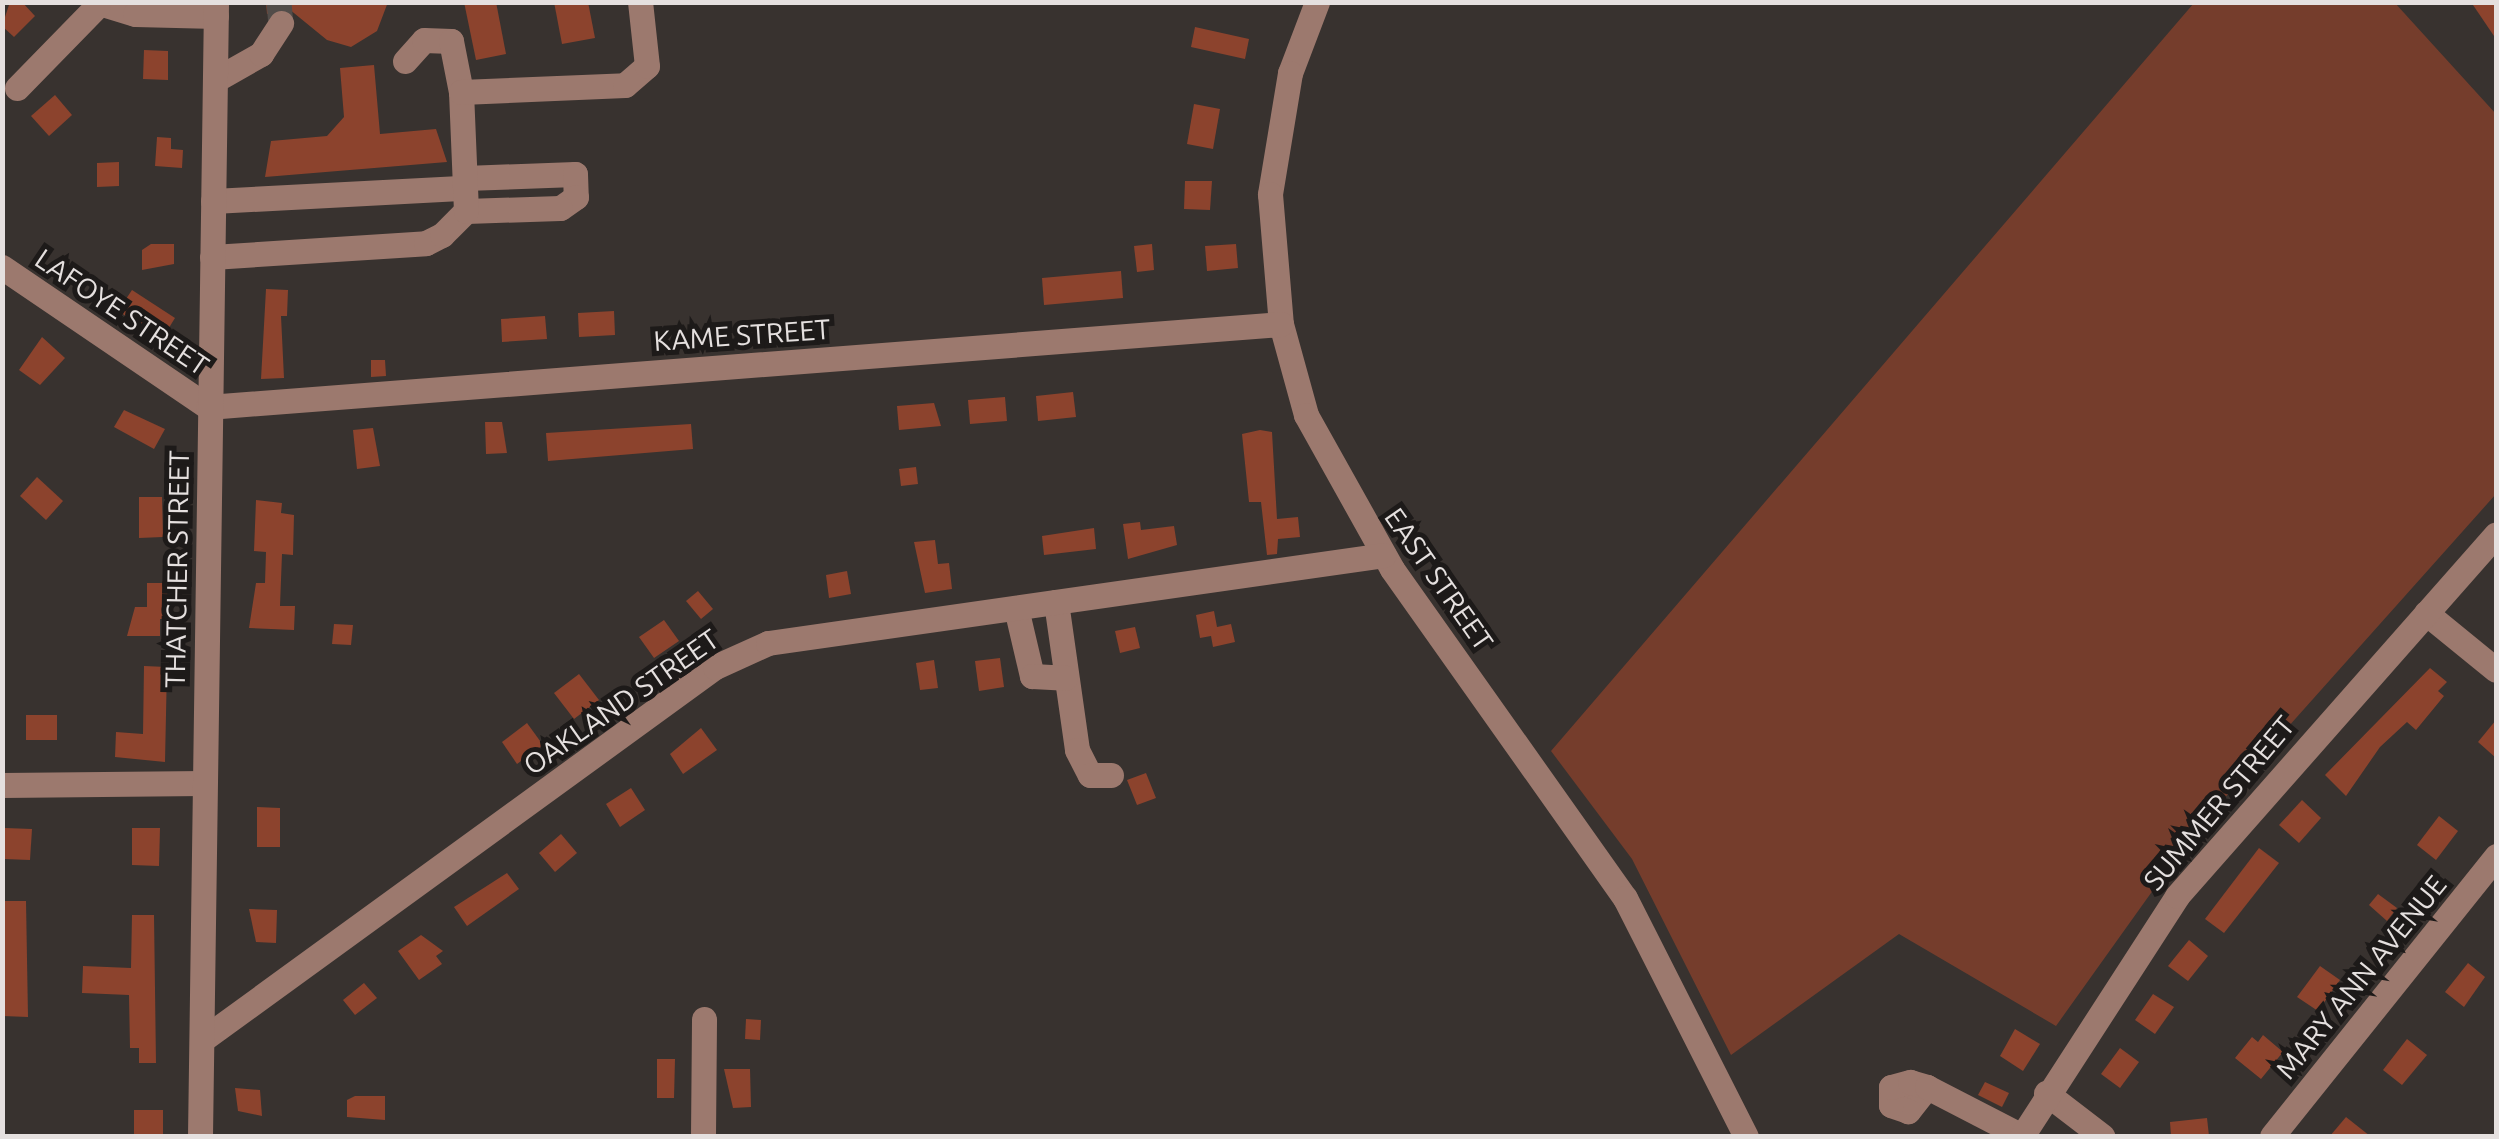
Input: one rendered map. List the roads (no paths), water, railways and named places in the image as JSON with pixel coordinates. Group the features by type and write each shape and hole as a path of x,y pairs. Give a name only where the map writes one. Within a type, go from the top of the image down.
{"street":[{"path":"461,92 625,85 647,66 640,2"},
{"name":"EAST STREET","path":"1317,2 1290,73 1270,194 1281,324 1306,415 1384,556 1625,898 1746,1136"},
{"path":"18,88 97,4 135,14 216,9"},
{"name":"THATCHER STREET","path":"200,1136 216,9"},
{"path":"216,80 261,54 281,23"},
{"path":"212,257 426,243 465,192 461,92 451,41 424,40 405,62"},
{"path":"213,201 465,192"},
{"name":"LAFOYE STREET","path":"2,267 208,407"},
{"name":"KAME STREET","path":"208,407 1281,324"},
{"name":"SUMMER STREET","path":"2022,1136 2046,1093 2177,896 2496,534"},
{"name":"OAKLAND STREET","path":"202,1040 716,666 768,643 1384,556"},
{"path":"1056,602 1082,763 1090,775 1111,775"},
{"path":"1016,608 1032,676 1066,678"},
{"path":"2426,613 2496,670"},
{"path":"2,785 204,783"},
{"name":"MARY ANN AVENUE","path":"2272,1136 2496,856"},
{"path":"703,1136 704,1019"},
{"path":"1927,1088 2022,1136"},
{"path":"2046,1093 2102,1136"}],"tunnel":[{"path":"279,2 281,23"}]}
